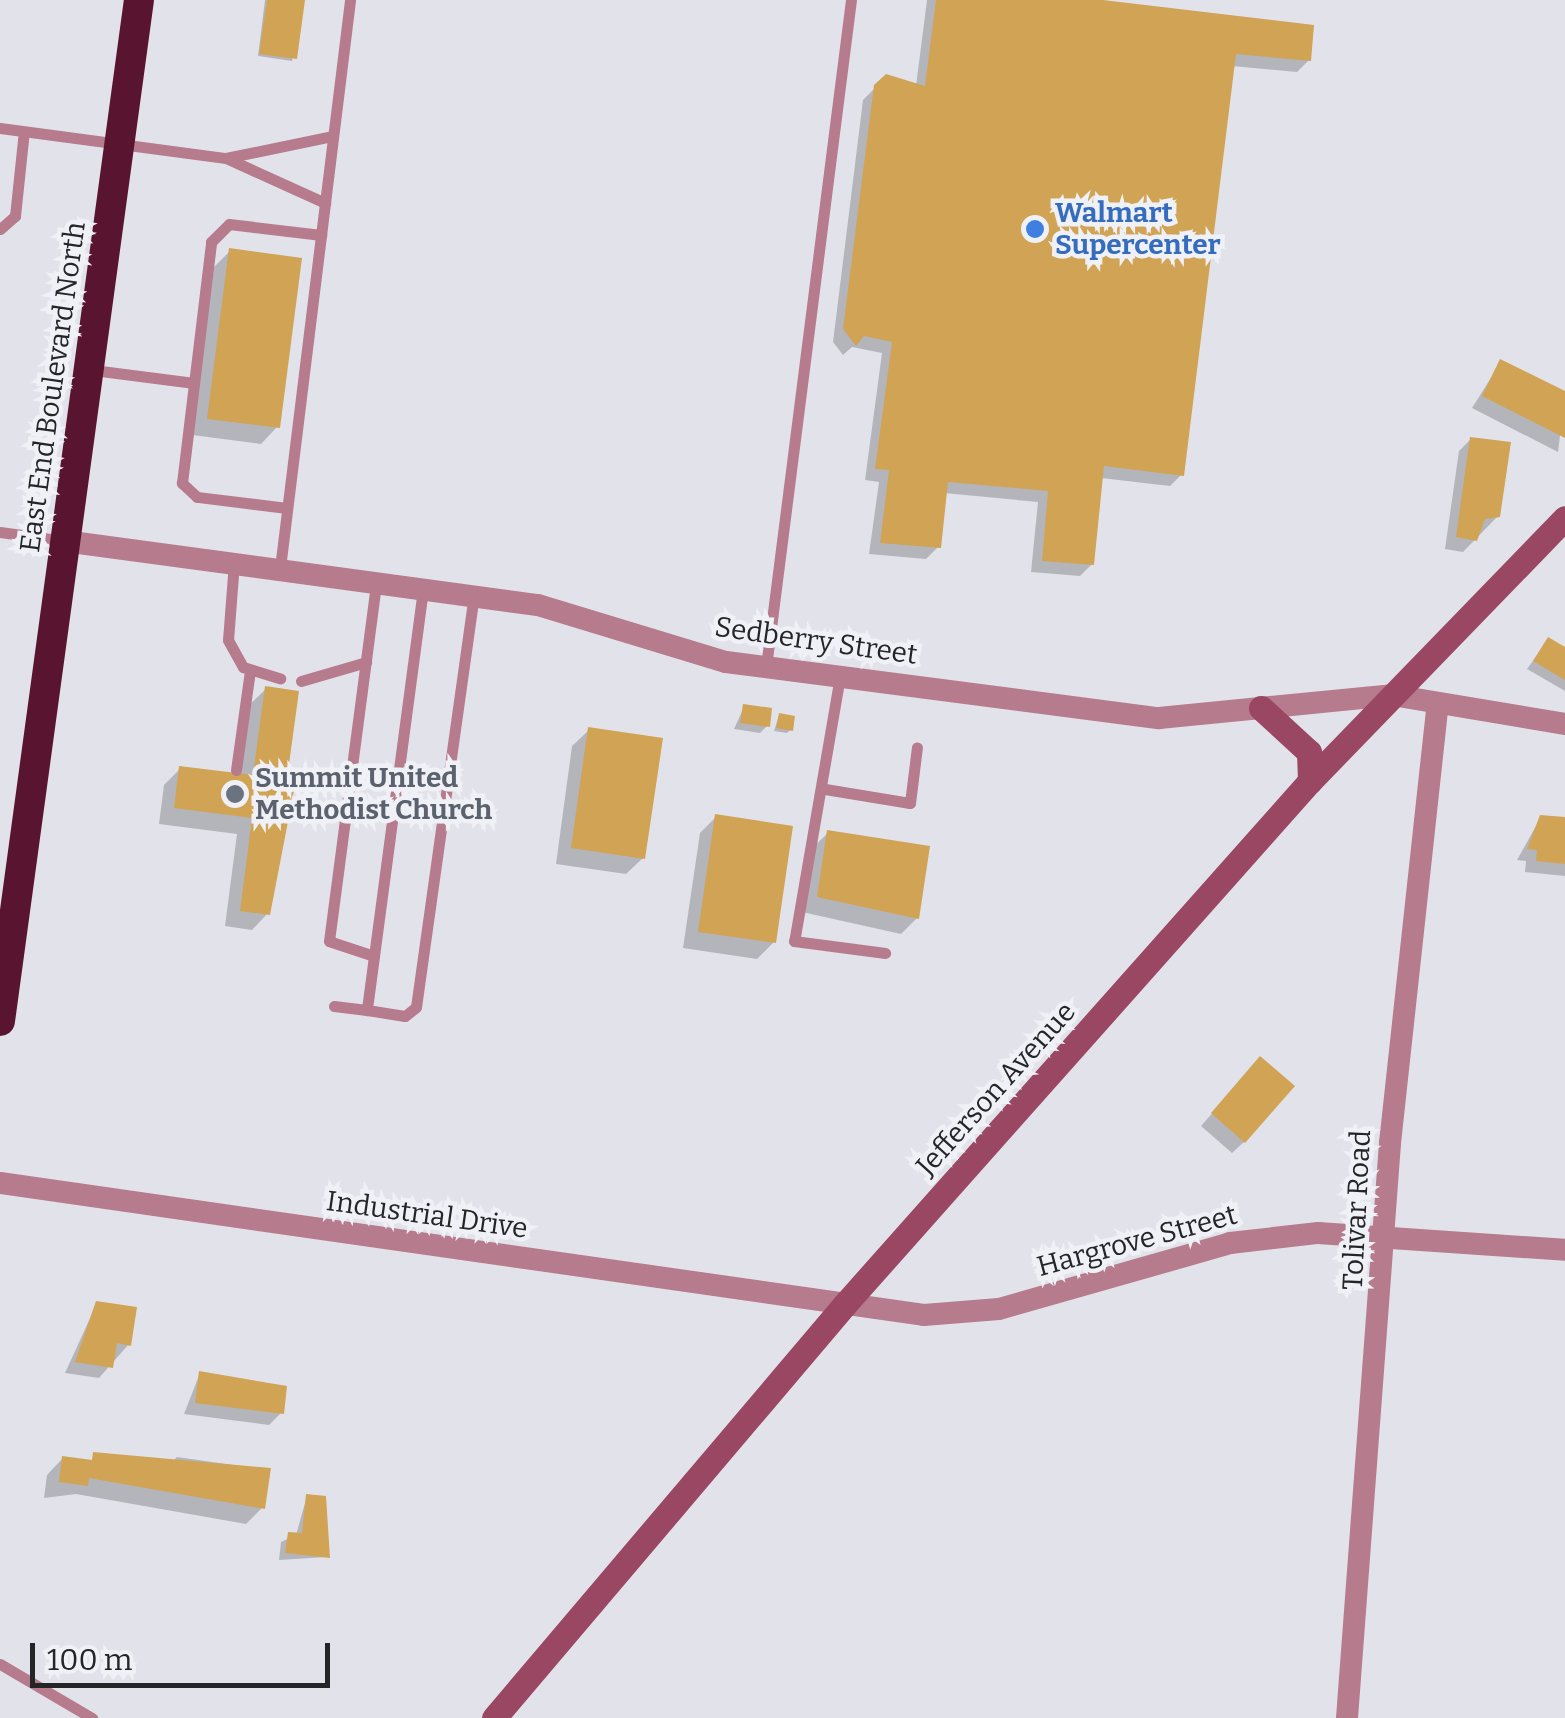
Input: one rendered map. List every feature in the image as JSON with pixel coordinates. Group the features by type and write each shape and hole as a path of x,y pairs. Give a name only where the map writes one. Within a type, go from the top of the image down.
{"highway":[{"name":"East End Boulevard North","path":"0,1020 8,904 89,369 139,0"}],"street":[{"name":"Jefferson Avenue","path":"494,1718 846,1303 1310,782 1565,518"},
{"name":"Sedberry Street","path":"64,541 569,611 706,657 766,667 1159,718 1392,696 1438,707 1565,724"},
{"name":"Tolivar Road","path":"1347,1718 1438,707"},
{"path":"1261,708 1309,752 1310,782"},
{"name":"Industrial Drive","path":"0,1183 846,1303"},
{"name":"Hargrove Street","path":"846,1303 924,1315 999,1309 1230,1243 1388,1232 1565,1250"}],"lane":[{"path":"280,568 350,0"},
{"path":"766,667 851,0"},
{"path":"0,128 226,158 324,203"},
{"path":"0,230 15,216 24,131"},
{"path":"226,158 332,136"},
{"path":"287,508 197,496 182,483 194,382 213,233 229,224 320,236"},
{"path":"89,369 194,382"},
{"path":"0,532 64,541"},
{"path":"234,562 226,628 250,671 236,770"},
{"path":"374,956 329,941 376,582"},
{"path":"367,1010 423,588"},
{"path":"334,1006 405,1016 416,1008 474,596"},
{"path":"301,681 366,662"},
{"path":"250,671 280,678"},
{"path":"840,676 825,789 812,806 794,941 885,953"},
{"path":"825,789 910,802 917,747"},
{"path":"0,1664 92,1718"}],"building":[{"path":"267,0 305,0 297,59 259,54"},
{"name":"Walmart Supercenter","path":"936,0 1103,0 1314,25 1311,61 1236,54 1184,476 1104,466 1094,565 1042,561 1048,491 948,482 941,548 880,543 889,470 875,469 892,342 864,336 856,346 843,329 874,85 886,74 925,86"},
{"path":"229,248 302,258 280,428 207,419"},
{"path":"1500,359 1565,391 1565,438 1482,396"},
{"path":"1470,437 1511,442 1500,517 1485,519 1477,541 1456,537"},
{"path":"1548,637 1565,647 1565,680 1533,661"},
{"name":"Summit United Methodist Church","path":"265,686 299,691 287,779 296,780 270,915 240,911 252,818 174,808 179,766 253,775"},
{"path":"743,704 772,708 770,727 740,723"},
{"path":"779,713 795,716 793,731 776,728"},
{"path":"588,727 663,738 645,859 571,848"},
{"path":"715,814 793,826 776,943 698,932"},
{"path":"1540,815 1565,817 1565,864 1536,861 1537,850 1527,849"},
{"path":"827,830 930,846 919,919 817,897"},
{"path":"1260,1056 1295,1086 1245,1143 1211,1113"},
{"path":"96,1301 137,1307 131,1346 117,1343 113,1368 75,1362"},
{"path":"199,1371 287,1386 284,1414 195,1403"},
{"path":"93,1452 271,1468 265,1509 89,1478 88,1486 59,1482 62,1456 92,1460"},
{"path":"306,1494 326,1496 330,1558 285,1553 288,1532 302,1533"}],"place":[{"name":"Walmart Supercenter","path":"1035,229"},
{"name":"Summit United Methodist Church","path":"235,794"}]}
